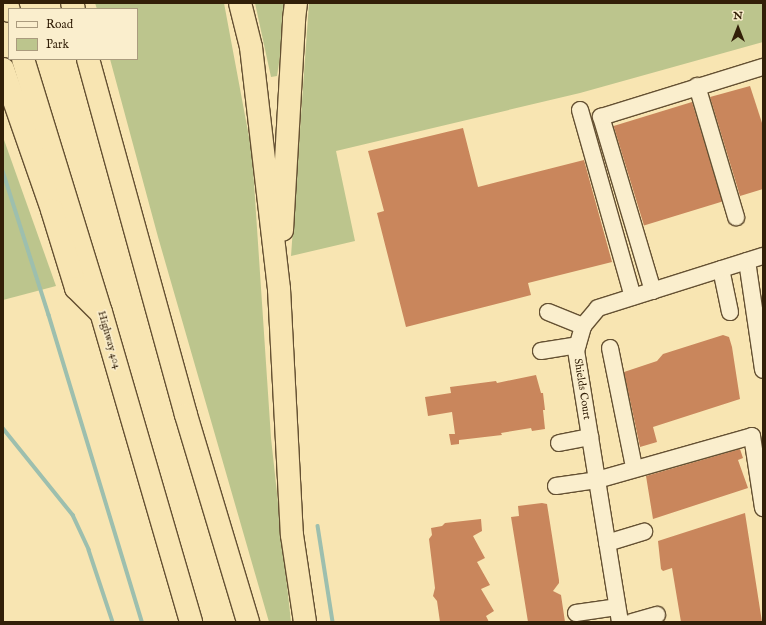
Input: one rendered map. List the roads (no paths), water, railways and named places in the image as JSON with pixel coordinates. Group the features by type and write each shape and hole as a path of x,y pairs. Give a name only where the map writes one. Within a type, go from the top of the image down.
{"highway":[{"path":"240,3 251,47 279,289 292,535 305,622"},
{"path":"279,289 296,3"},
{"name":"Highway 404","path":"23,60 101,312 191,622"},
{"path":"88,60 179,392 248,622"},
{"path":"3,69 52,210 76,288 101,312"},
{"path":"3,86 15,104"}],"street":[{"path":"653,291 601,117 697,86 763,67"},
{"path":"697,86 736,218"},
{"path":"580,110 632,297"},
{"name":"Shields Court","path":"618,614 576,351 583,326 598,308 763,256"},
{"path":"747,261 763,370"},
{"path":"721,269 730,312"},
{"path":"548,312 583,326"},
{"path":"541,351 578,345"},
{"path":"610,348 632,462"},
{"path":"596,476 632,462 751,428"},
{"path":"556,486 752,436 763,508"},
{"path":"559,443 590,437"},
{"path":"607,543 644,532"},
{"path":"576,613 618,614"},
{"path":"632,622 657,615"}],"waterway":[{"path":"3,171 49,315 142,622"},
{"path":"3,428 73,515 89,550 113,622"},
{"path":"318,526 333,622"}]}
